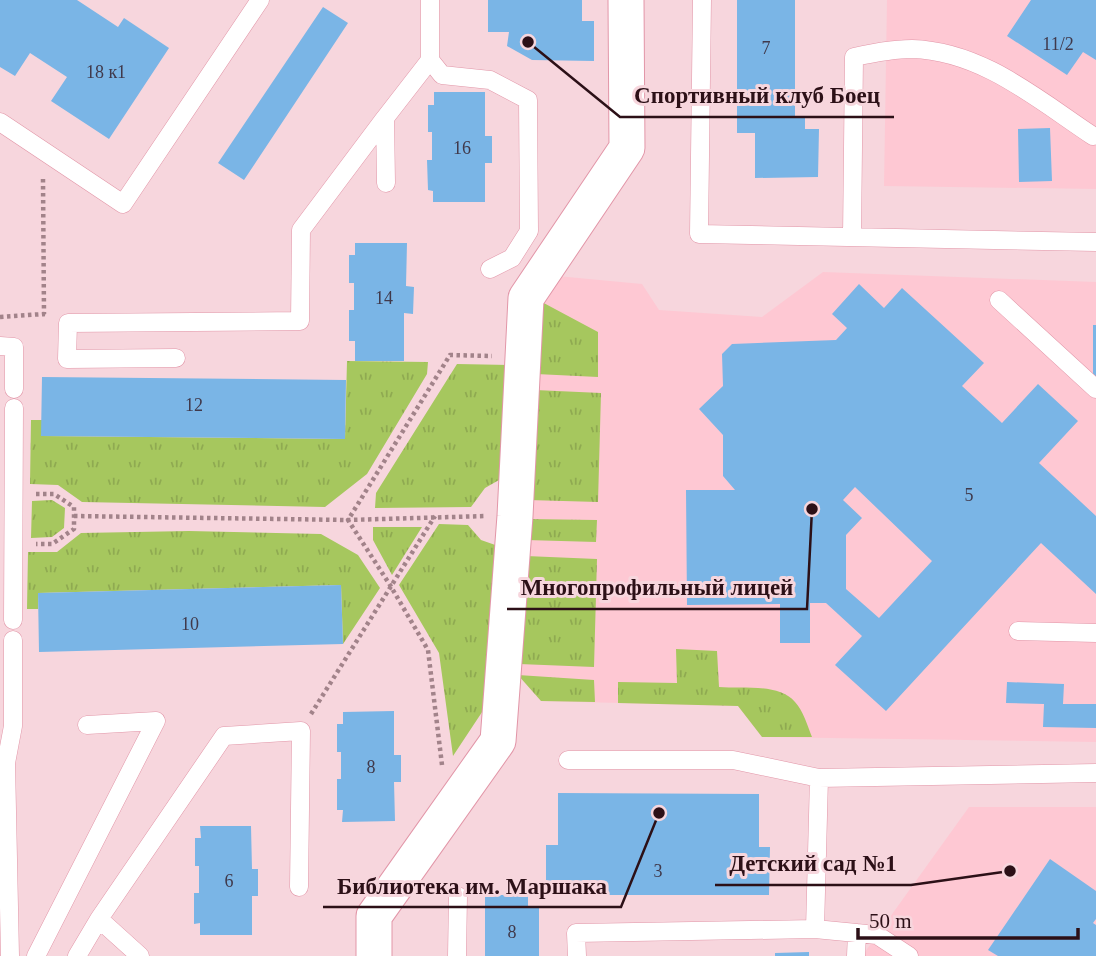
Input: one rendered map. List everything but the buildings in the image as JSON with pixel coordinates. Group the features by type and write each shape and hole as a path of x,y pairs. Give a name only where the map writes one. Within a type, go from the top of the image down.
{"street":[{"path":"374,956 374,916 498,741 515,516 526,298 627,148 626,0"}],"lane":[{"path":"0,122 122,204 260,0"},
{"path":"176,358 67,359 68,323 300,321 301,230 430,60 430,0"},
{"path":"702,0 699,234 1096,242"},
{"path":"852,237 854,57 910,49 966,58 1014,84 1093,136"},
{"path":"430,60 442,75 490,80 528,100 529,231 512,258 489,269"},
{"path":"385,118 386,183"},
{"path":"999,300 1096,390"},
{"path":"0,346 14,347 14,389"},
{"path":"13,620 14,408"},
{"path":"1018,631 1096,633"},
{"path":"10,956 3,763 13,726 13,640"},
{"path":"36,956 156,721 87,725"},
{"path":"77,956 99,919 224,736 301,730 299,887"},
{"path":"568,760 733,760 819,778 1096,773"},
{"path":"815,929 819,778"},
{"path":"457,956 458,896"},
{"path":"99,919 140,956"},
{"path":"577,956 576,933 815,929 877,935 909,956"},
{"path":"856,956 857,933"}],"path":[{"path":"43,150 44,314"},
{"path":"0,317 44,314 68,323"},
{"path":"348,520 450,355 523,358"},
{"path":"29,544 52,544 74,529 74,507 54,494 32,495"},
{"path":"74,516 348,520 515,516"},
{"path":"301,730 436,516"},
{"path":"348,520 428,650 447,811"}],"shaded area":[{"path":"887,0 1096,0 1096,189 884,186"},
{"path":"823,272 1096,282 1096,742 762,737 738,706 541,701 518,675 540,301 557,276 642,284 659,310 762,317"},
{"path":"969,807 1096,807 1096,956 862,956"}],"green space":[{"path":"540,301 598,332 598,377 536,374"},
{"path":"347,361 428,362 427,374 367,474 325,507 82,502 58,485 30,484 31,420 42,420 42,436 345,439"},
{"path":"457,364 514,365 506,476 485,488 471,507 375,508 376,493"},
{"path":"535,390 601,393 598,502 528,500"},
{"path":"52,500 65,508 64,528 52,537 31,538 32,501"},
{"path":"527,519 597,520 596,542 526,540"},
{"path":"439,524 468,525 481,540 501,547 492,697 453,756 439,653 399,585"},
{"path":"373,527 422,527 392,575 373,540"},
{"path":"189,531 321,534 358,555 380,588 343,644 341,585 38,593 38,609 27,609 28,552 57,552 81,533"},
{"path":"526,556 597,559 594,667 519,664"},
{"path":"676,649 717,651 719,687 770,689 788,696 800,709 812,737 762,737 738,706 618,703 618,682 677,683"},
{"path":"518,675 594,680 595,702 541,701"}],"place":[{"name":"Спортивный клуб Боец","path":"528,42"},
{"name":"Многопрофильный лицей","path":"812,509"},
{"name":"Библиотека им. Маршака","path":"659,813"},
{"name":"Детский сад №1","path":"1010,871"}]}
